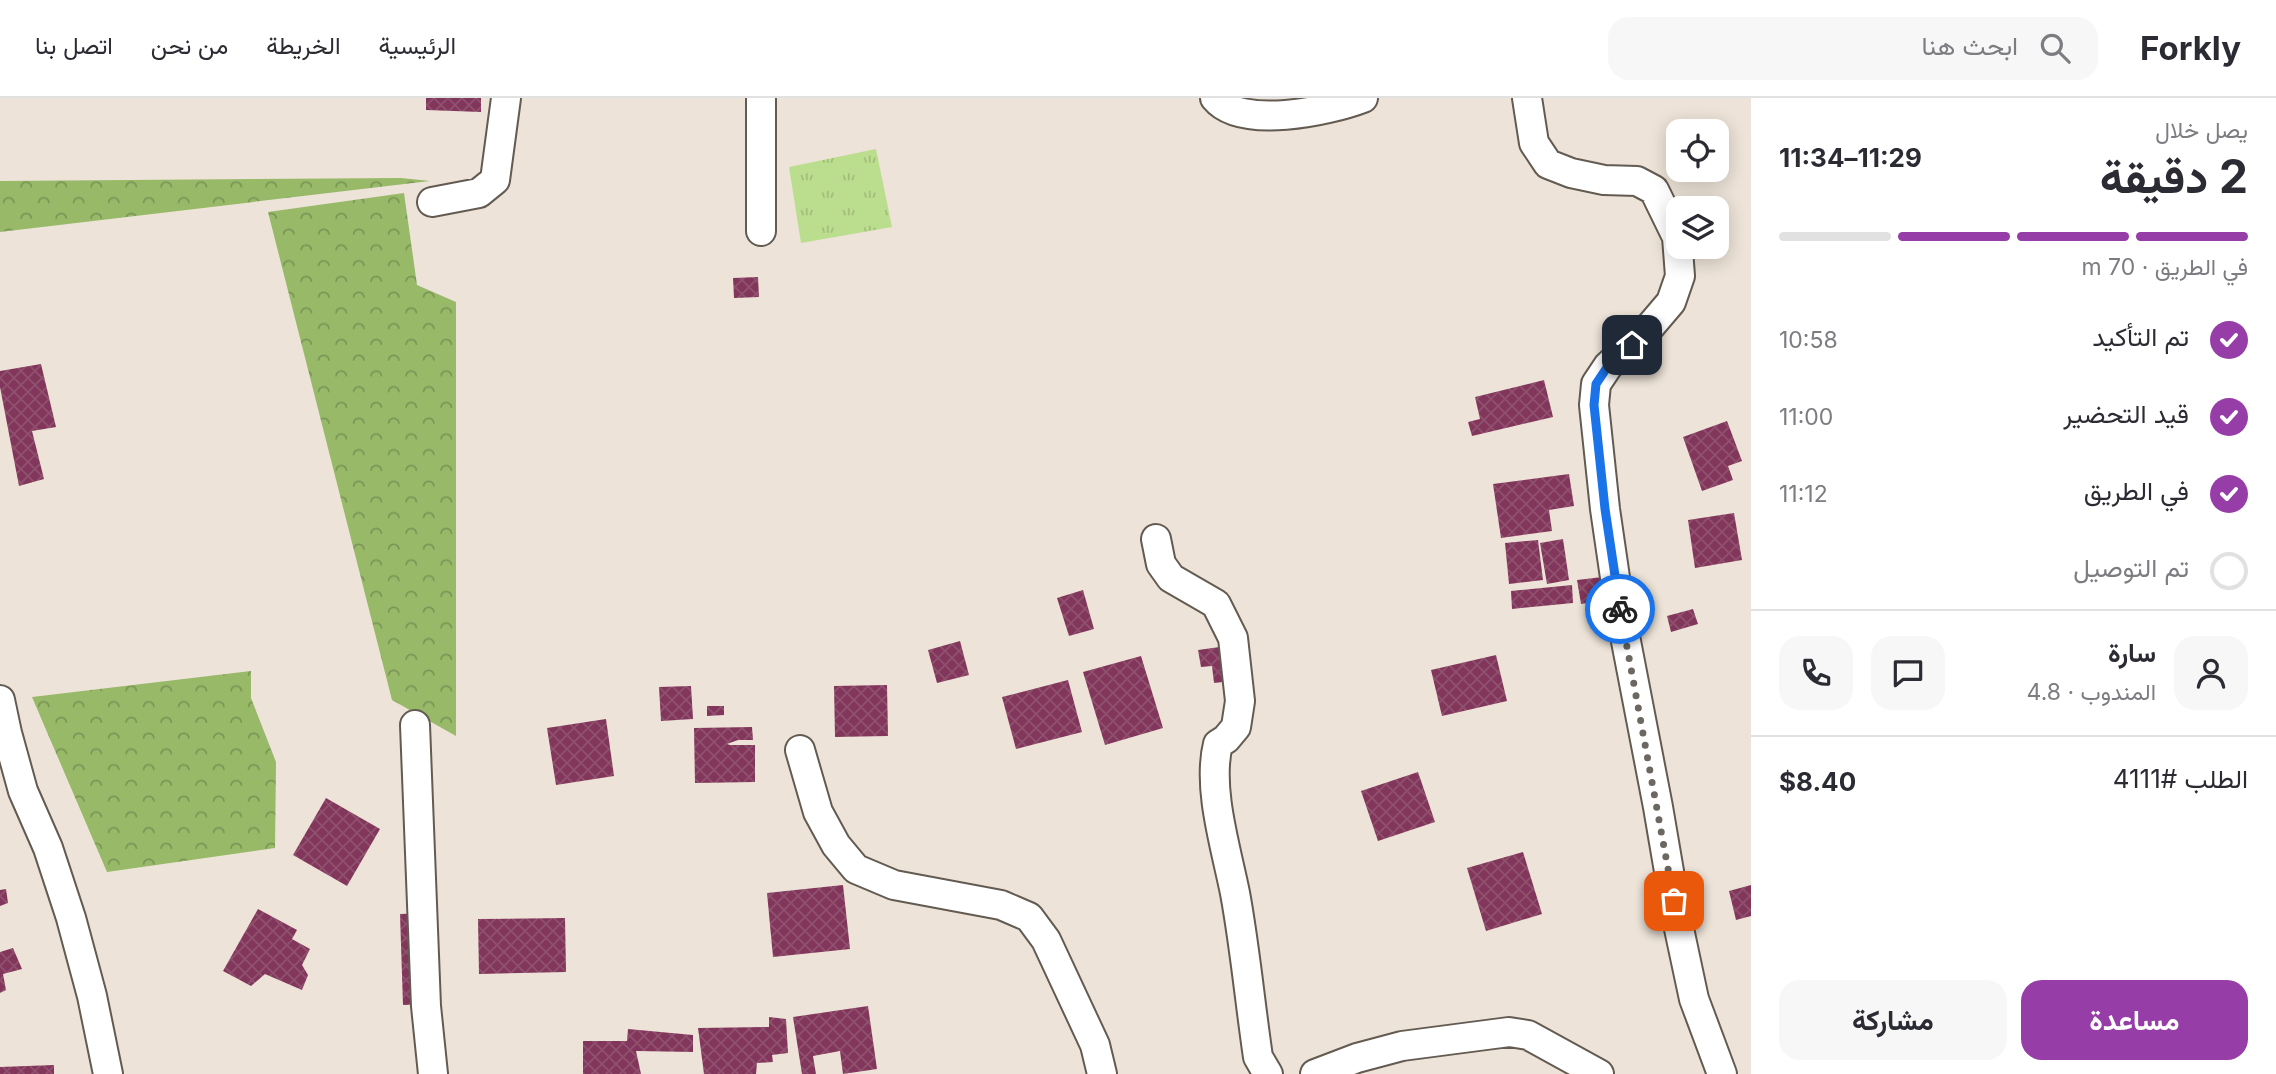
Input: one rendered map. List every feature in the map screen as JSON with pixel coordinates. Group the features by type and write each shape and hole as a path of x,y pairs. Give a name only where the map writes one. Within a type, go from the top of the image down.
{"street":[{"path":"432,202 479,193 495,180 506,98"},
{"path":"761,98 761,231"},
{"path":"1215,98 1220,104 1245,116 1300,113 1339,107 1363,98"},
{"path":"1527,98 1534,144 1548,164 1571,173 1604,180 1637,181 1654,190 1677,237 1680,276 1671,302 1648,329 1608,366 1596,384 1594,405 1619,605 1678,924 1694,999 1721,1074"},
{"path":"1156,539 1161,564 1171,578 1216,604 1233,638 1240,701 1236,727 1218,744 1213,762 1258,1058 1268,1074"},
{"path":"0,699 7,733 12,795 48,848 92,996 108,1074"},
{"path":"415,725 426,1006 433,1074"},
{"path":"800,750 818,812 836,845 856,869 894,885 1001,905 1029,917 1046,940 1090,1033 1101,1074"},
{"path":"1315,1074 1357,1058 1402,1046 1509,1032 1528,1035 1599,1074"}],"green space":[{"path":"876,149 892,227 801,243 789,167"},
{"path":"401,178 430,181 0,232 0,181"},
{"path":"404,193 417,285 456,302 456,736 392,700 268,212"},
{"path":"251,671 251,698 276,762 275,848 107,872 32,697"}],"building":[{"path":"426,98 481,98 481,112 426,110"},
{"path":"758,277 759,297 734,298 733,278"},
{"path":"41,364 56,427 32,431 44,479 19,486 0,387 0,371"},
{"path":"1544,380 1553,417 1472,436 1468,422 1480,419 1475,397"},
{"path":"1727,421 1742,461 1728,466 1733,480 1702,491 1683,437"},
{"path":"1569,474 1574,506 1549,510 1552,531 1501,538 1493,484"},
{"path":"1734,513 1742,560 1695,568 1688,520"},
{"path":"1563,539 1569,580 1547,584 1540,543"},
{"path":"1538,540 1543,580 1509,584 1505,543"},
{"path":"1611,576 1614,599 1581,604 1577,580"},
{"path":"1572,585 1573,603 1512,609 1511,591"},
{"path":"1083,590 1094,629 1069,636 1057,598"},
{"path":"1693,609 1698,624 1671,632 1667,616"},
{"path":"960,641 969,675 937,683 928,650"},
{"path":"1227,646 1232,681 1214,683 1212,666 1201,667 1198,650"},
{"path":"1496,655 1507,701 1442,716 1431,670"},
{"path":"1141,656 1163,728 1105,745 1083,672"},
{"path":"1068,680 1082,732 1016,749 1002,697"},
{"path":"887,685 888,736 835,737 834,686"},
{"path":"691,686 693,719 661,721 659,687"},
{"path":"707,706 724,706 724,715 707,716"},
{"path":"606,719 614,776 556,785 547,728"},
{"path":"752,727 753,740 738,740 727,744 755,745 755,782 695,783 694,728"},
{"path":"1418,772 1435,822 1378,841 1361,791"},
{"path":"326,798 380,829 347,886 293,855"},
{"path":"1523,852 1542,914 1486,931 1467,868"},
{"path":"843,885 850,949 773,957 767,893"},
{"path":"1751,885 1751,916 1736,920 1729,891"},
{"path":"6,889 8,903 0,906 0,890"},
{"path":"258,909 297,930 292,939 310,949 302,965 308,975 302,990 265,974 251,986 223,971"},
{"path":"428,913 431,1004 403,1005 400,914"},
{"path":"565,918 566,972 479,974 478,919"},
{"path":"13,948 22,969 3,974 6,990 0,993 0,952"},
{"path":"868,1006 877,1069 843,1074 840,1051 813,1056 816,1074 802,1074 793,1017"},
{"path":"769,1017 786,1019 788,1053 772,1055 773,1062 757,1063 756,1074 704,1074 698,1028 769,1027"},
{"path":"628,1029 693,1035 693,1052 636,1051 641,1074 583,1074 583,1041 627,1041"},
{"path":"54,1065 54,1074 0,1074 0,1067"}],"way so far":[{"path":"1620,609 1674,901"}],"route":[{"path":"1620,609 1605,509 1594,405 1596,384 1608,366 1632,345"}]}
